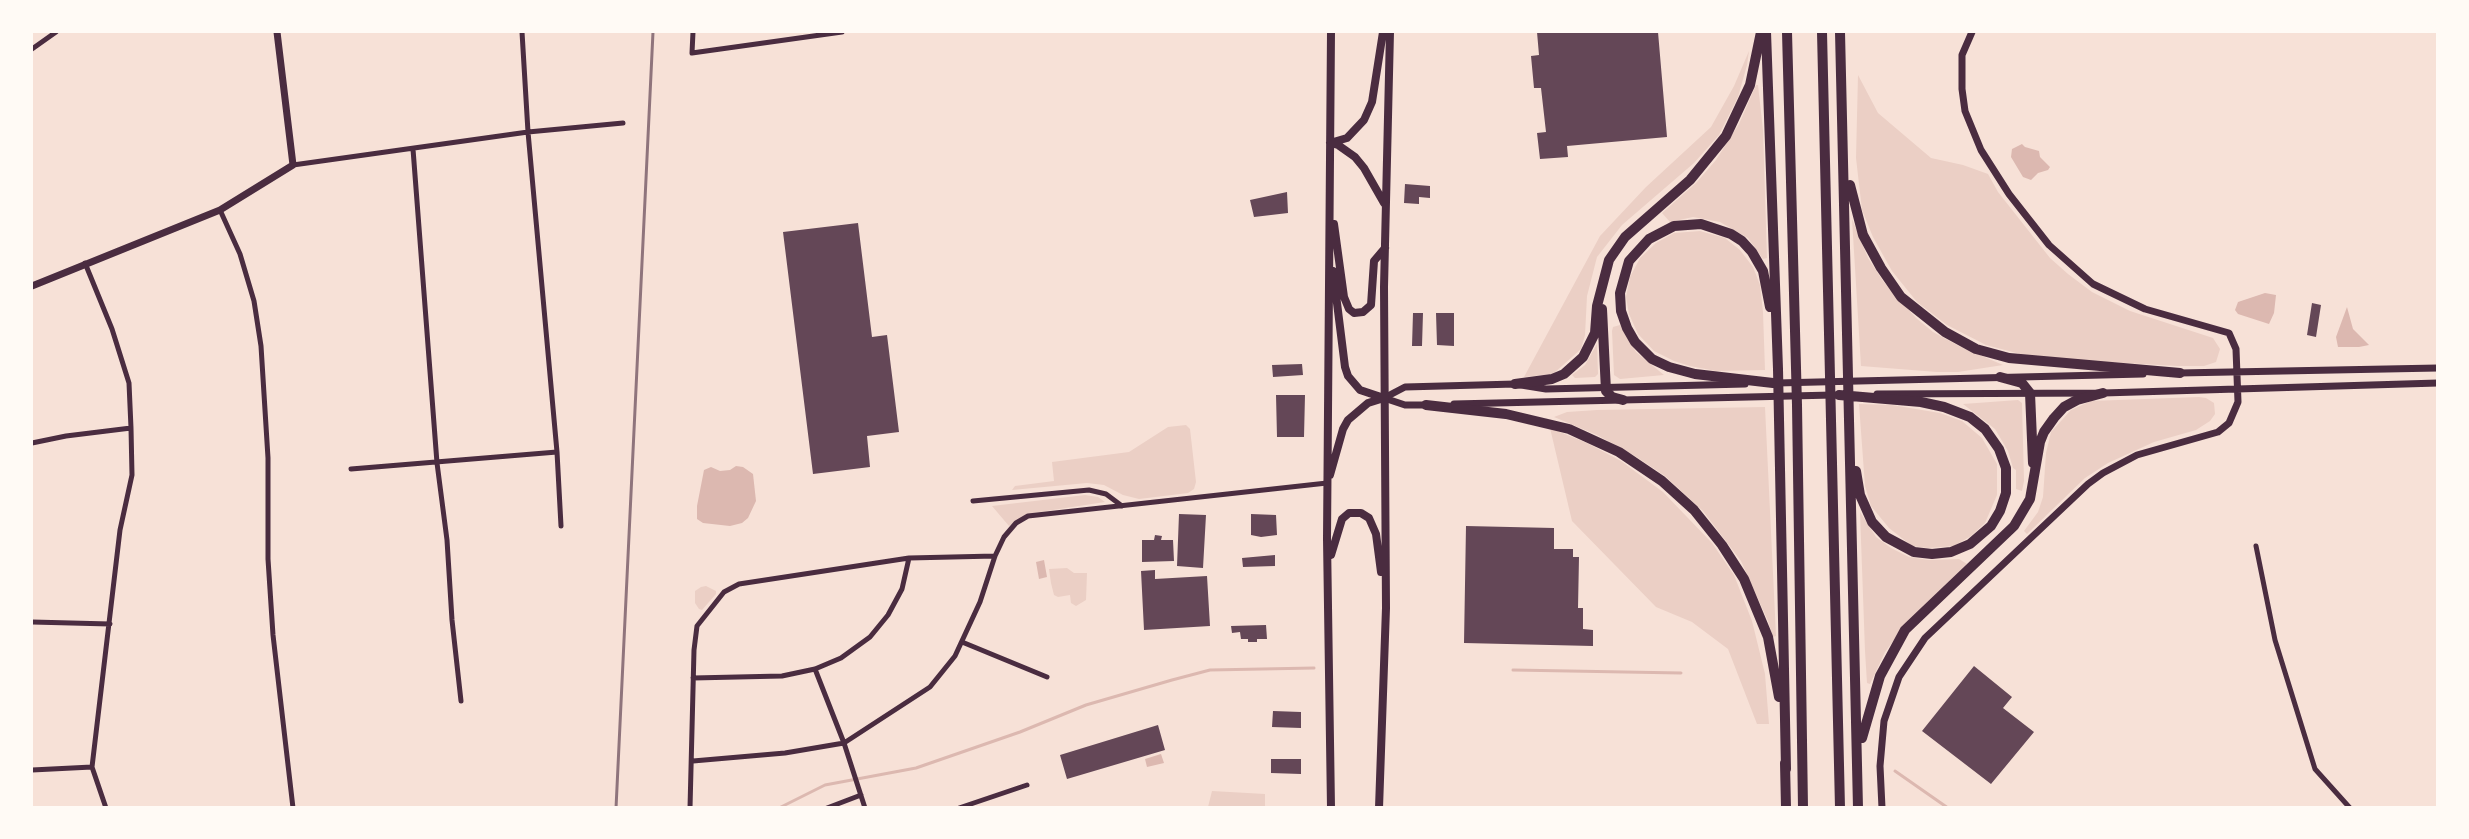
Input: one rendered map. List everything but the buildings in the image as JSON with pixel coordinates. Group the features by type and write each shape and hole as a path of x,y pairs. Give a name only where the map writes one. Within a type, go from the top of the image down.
{"highway":[{"path":"1515,384 1552,379 1564,374 1583,357 1594,333 1609,260 1625,237 1690,180 1726,136 1750,85 1761,32"},
{"path":"1766,32 1778,369 1786,807"},
{"path":"1787,32 1797,405 1803,807"},
{"path":"1822,32 1840,807"},
{"path":"1840,33 1858,807"},
{"path":"1842,119 1851,195 1863,235 1901,297 1945,332 1977,349 2009,358 2180,373"},
{"path":"1773,383 1737,381 1695,374 1652,359 1635,342 1621,311 1620,302 1626,269 1638,249 1661,231 1674,226 1701,224 1731,234 1742,241 1752,252 1763,271 1778,369"},
{"path":"1601,291 1605,387 1611,397 1623,400"},
{"path":"2000,377 2022,383 2030,393 2034,478"},
{"path":"1858,807 1863,731 1884,668 1905,630 2014,526 2030,500 2044,432 2054,418 2064,407 2077,400 2103,393"},
{"path":"1839,395 1891,397 1921,402 1960,412 1978,422 1995,441 2006,468 2004,502 1991,526 1970,544 1951,552 1922,553 1903,547 1880,531 1865,509 1860,495 1849,408"},
{"path":"1426,405 1506,414 1569,429 1634,461 1694,510 1735,565 1765,629 1779,697 1786,769"}],"main road":[{"path":"1331,32 1327,483 1331,807"},
{"path":"1330,143 1347,138 1364,120 1372,102 1383,32"},
{"path":"1379,807 1386,608 1385,248 1390,32"},
{"path":"1330,143 1347,150 1359,163 1386,206"},
{"path":"1330,194 1344,297 1349,309 1354,313 1364,312 1371,305 1374,261 1385,248"},
{"path":"1329,243 1345,367 1351,381 1360,390 1384,398"},
{"path":"1327,483 1343,429 1348,420 1368,403 1384,398"},
{"path":"1328,567 1337,531 1345,515 1354,512 1366,516 1372,522 1376,534 1386,608"}],"street":[{"path":"32,49 56,32"},
{"path":"277,32 294,165"},
{"path":"522,32 528,132 557,452 561,525"},
{"path":"693,32 692,53 800,34 842,32"},
{"path":"1882,807 1880,766 1884,721 1899,677 1925,638 2072,498 2103,473 2137,455 2208,436 2224,428 2236,409 2238,373 2236,349 2229,333 2145,309 2114,296 2093,284 2063,259 2029,220 1981,150 1965,111 1962,89 1962,55 1972,32"},
{"path":"32,286 220,210 294,165 528,132 623,123"},
{"path":"413,149 437,463 447,540 461,701"},
{"path":"220,210 240,254 254,301 261,346 268,458 268,559 273,635 293,807"},
{"path":"85,263 129,383 131,428 132,475 120,530 92,767 106,807"},
{"path":"1773,383 2438,368"},
{"path":"1384,398 1406,387 1515,384 1546,389 1737,381"},
{"path":"1891,397 2438,383"},
{"path":"1384,398 1405,405 1426,405 1839,395"},
{"path":"32,443 66,436 131,428"},
{"path":"351,469 557,452"},
{"path":"693,760 785,753 844,743 930,687 956,657 980,602 994,556 1004,537 1016,523 1028,516 1327,483"},
{"path":"973,501 1089,490 1106,494 1122,506"},
{"path":"2256,546 2274,640 2315,769 2350,807"},
{"path":"690,807 693,760 693,678 697,626 724,592 738,584 909,558 994,556"},
{"path":"693,678 782,676 815,669 841,658 870,637 888,615 902,589 909,558"},
{"path":"32,621 110,624"},
{"path":"962,642 1047,677"},
{"path":"815,669 844,743 865,807"},
{"path":"32,770 92,767"},
{"path":"961,807 1027,785"},
{"path":"827,807 861,795"}],"shaded area":[{"path":"1749,51 1738,97 1719,135 1694,163 1622,225 1597,257 1587,296 1585,335 1581,349 1553,374 1524,377 1600,236 1646,187 1711,127 1734,86"},
{"path":"1858,75 1878,113 1931,158 1963,165 1988,174 1998,192 2050,258 2068,274 2092,292 2130,311 2213,338 2220,349 2216,362 2204,366 2177,366 2024,355 1986,345 1947,325 1917,302 1892,271 1873,237 1862,210 1856,158"},
{"path":"1758,85 1763,130 1767,258 1763,259 1748,238 1720,222 1693,217 1670,222 1662,213 1696,183 1716,160 1739,124"},
{"path":"2022,144 2039,151 2040,157 2050,167 2038,173 2031,180 2023,177 2011,157 2012,149"},
{"path":"1852,219 1868,258 1883,281 1916,318 1933,332 2003,365 1958,372 1861,366"},
{"path":"1700,231 1725,238 1740,250 1753,267 1760,285 1765,370 1716,371 1690,366 1654,351 1638,334 1629,314 1626,297 1630,277 1640,258 1656,243 1674,233"},
{"path":"2265,293 2276,295 2274,313 2269,324 2238,314 2235,310 2238,302"},
{"path":"2347,307 2353,329 2369,345 2338,347 2336,337"},
{"path":"1620,325 1636,352 1664,375 1620,379 1614,375 1612,331 1613,327"},
{"path":"1597,344 1598,374 1595,377 1575,378 1572,375 1585,365"},
{"path":"2199,397 2214,403 2215,414 2210,421 2196,430 2154,442 2108,463 2085,478 2027,534 2024,531 2038,512 2043,497 2046,453 2051,432 2071,410 2091,401"},
{"path":"2018,400 2022,403 2024,481 2022,491 2016,489 2016,470 1995,429 1963,404"},
{"path":"1859,404 1892,405 1940,413 1962,421 1982,438 1997,464 1997,495 1985,523 1971,536 1954,546 1928,548 1912,546 1889,528 1871,506 1865,486"},
{"path":"1765,407 1776,636 1773,637 1741,561 1703,511 1665,476 1635,456 1597,435 1554,417 1567,412 1597,410"},
{"path":"1186,425 1190,429 1196,482 1194,489 1188,493 1139,499 1123,495 1104,485 1087,483 1012,490 1015,486 1054,481 1052,462 1129,452 1168,427"},
{"path":"1550,428 1587,443 1621,461 1663,492 1712,543 1734,575 1752,621 1765,674 1769,724 1757,724 1728,649 1692,622 1656,607 1572,521"},
{"path":"736,466 743,467 753,474 756,501 748,518 742,523 730,526 703,523 697,519 697,506 704,470 711,467 720,471 730,470"},
{"path":"1085,495 1098,497 1105,502 1033,513 1009,526 992,506"},
{"path":"1860,512 1876,537 1909,557 1929,560 1959,559 1967,564 1909,620 1885,652 1870,684 1867,683 1865,651"},
{"path":"1044,560 1047,577 1039,579 1036,562"},
{"path":"1067,568 1074,573 1087,573 1086,600 1076,606 1071,603 1070,595 1058,597 1054,595 1051,583 1049,569"},
{"path":"706,586 716,591 716,594 702,610 695,603 695,591"},
{"path":"1161,754 1164,763 1147,767 1145,759"},
{"path":"1212,791 1265,794 1265,807 1208,807"}],"waterway":[{"path":"779,808 825,785 916,768 1020,732 1086,705 1210,670 1314,668"},
{"path":"1513,670 1681,673"},
{"path":"1895,771 1948,808"}],"railway":[{"path":"616,808 653,32"}]}
